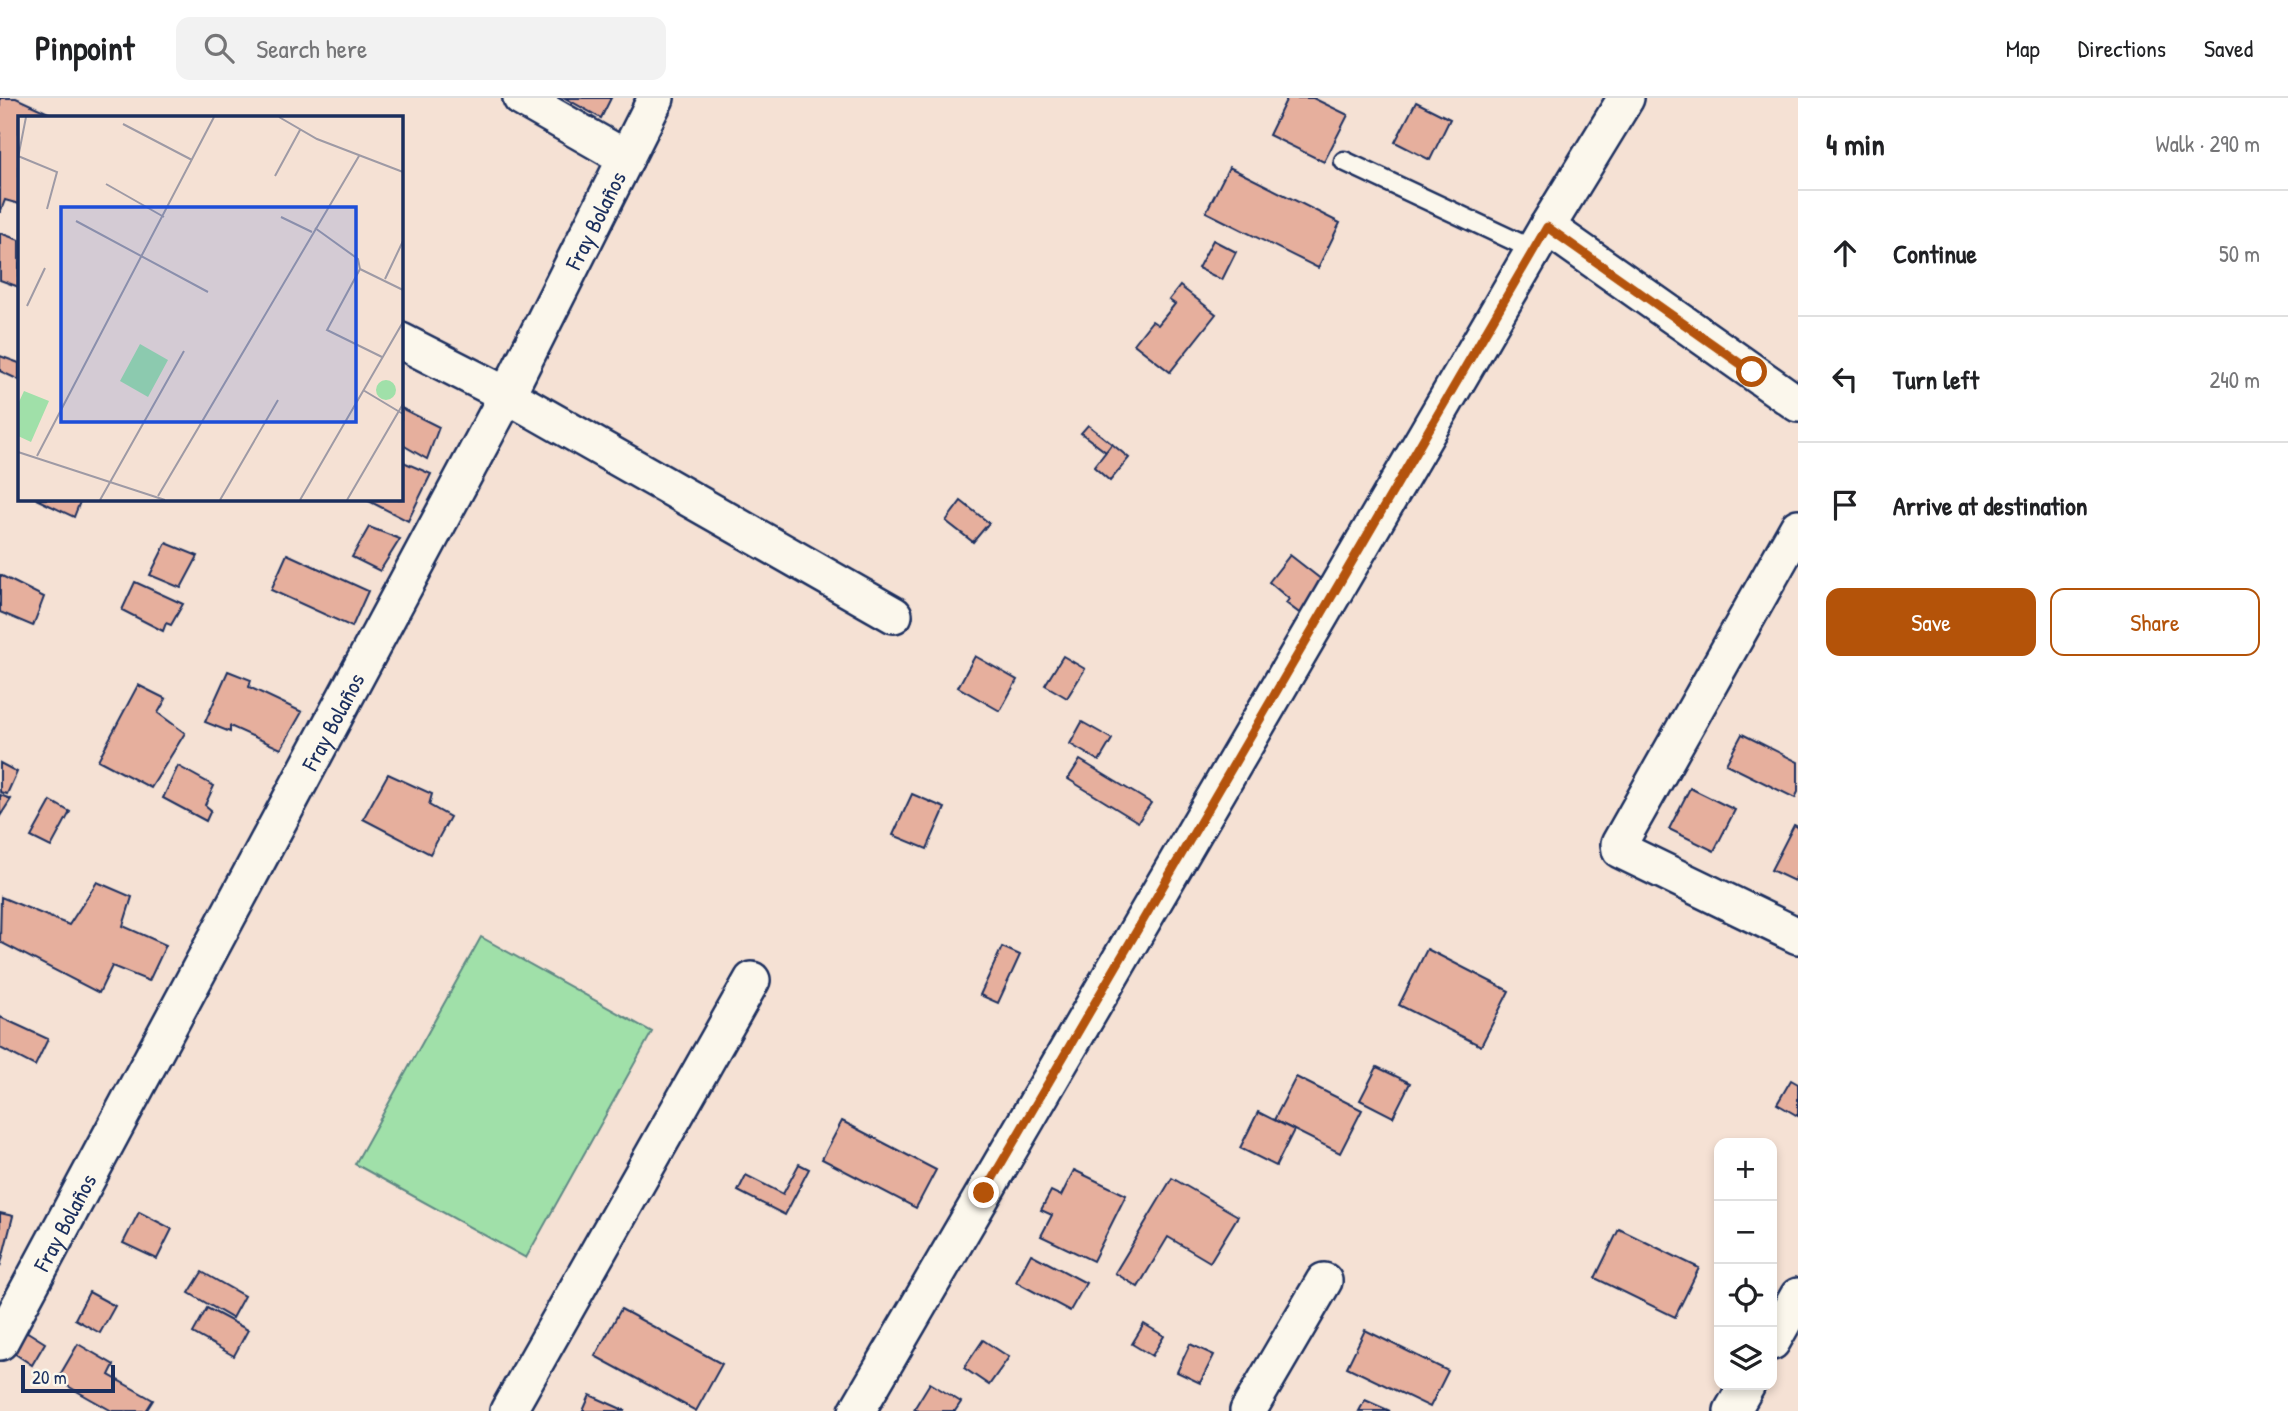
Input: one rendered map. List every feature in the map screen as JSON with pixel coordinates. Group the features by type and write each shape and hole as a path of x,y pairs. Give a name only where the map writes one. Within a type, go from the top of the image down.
{"street":[{"path":"521,98 626,158"},
{"name":"Fray Bolaños","path":"0,1342 507,395 656,98"},
{"path":"857,1411 1540,239 1626,98"},
{"path":"1540,239 1798,404"},
{"path":"402,342 507,395 894,615"},
{"path":"1798,527 1619,844 1620,850 1798,936"},
{"path":"508,1411 752,980"},
{"path":"1248,1411 1324,1281"},
{"path":"1777,1333 1798,1296"},
{"path":"1732,1411 1744,1390"}],"lane":[{"path":"1344,161 1540,239"}],"green space":[{"path":"481,937 652,1032 526,1258 355,1164"}],"building":[{"path":"0,98 16,98 55,116 18,116 18,204 5,200 0,213"},
{"path":"565,98 611,98 601,118"},
{"path":"1287,98 1313,98 1348,115 1324,162 1269,135"},
{"path":"1416,102 1450,119 1430,160 1395,142"},
{"path":"1229,167 1340,223 1318,268 1206,212"},
{"path":"0,233 18,240 18,287 0,280"},
{"path":"1213,240 1236,252 1222,280 1198,268"},
{"path":"1180,286 1216,314 1170,372 1134,344 1152,321 1158,325 1175,304 1169,300"},
{"path":"0,356 18,363 18,380 0,371"},
{"path":"402,408 439,427 427,459 402,445"},
{"path":"1088,425 1112,444 1106,452 1081,433"},
{"path":"1112,444 1129,458 1110,481 1094,467"},
{"path":"402,461 431,474 408,521 367,500 402,500"},
{"path":"38,500 81,500 74,517"},
{"path":"961,501 989,523 973,542 946,521"},
{"path":"369,527 400,539 380,571 352,557"},
{"path":"166,543 198,556 181,588 150,575"},
{"path":"287,554 368,591 352,627 271,590"},
{"path":"1290,555 1327,584 1302,615 1286,603 1289,599 1269,582"},
{"path":"0,575 44,597 33,626 0,612"},
{"path":"135,582 183,604 171,625 166,623 163,631 122,610"},
{"path":"975,656 1017,680 1000,711 958,687"},
{"path":"1063,656 1085,669 1067,698 1045,685"},
{"path":"228,671 251,680 249,687 302,712 281,749 230,726 230,732 205,722"},
{"path":"138,685 166,699 158,713 185,733 151,788 98,760"},
{"path":"1082,722 1112,739 1099,761 1070,744"},
{"path":"1742,734 1798,762 1798,792 1795,798 1726,764"},
{"path":"1080,760 1151,803 1138,822 1068,779"},
{"path":"0,763 17,772 7,794 0,792"},
{"path":"178,766 214,786 205,805 211,810 206,821 163,798"},
{"path":"388,774 432,794 429,805 450,817 430,854 363,819"},
{"path":"1690,788 1735,810 1714,851 1669,829"},
{"path":"912,794 945,808 927,849 893,835"},
{"path":"0,795 11,799 0,816"},
{"path":"51,801 70,812 51,847 31,837"},
{"path":"1794,825 1798,827 1798,873 1794,881 1771,870"},
{"path":"97,882 132,897 123,926 166,945 149,981 112,966 99,993 0,942 1,897 69,925"},
{"path":"1002,947 1020,955 998,1003 980,995"},
{"path":"1427,949 1509,991 1481,1046 1399,1005"},
{"path":"0,1017 48,1039 35,1066 0,1048"},
{"path":"1377,1067 1410,1083 1393,1117 1360,1100"},
{"path":"1296,1077 1362,1110 1340,1153 1274,1120"},
{"path":"1791,1080 1798,1084 1798,1116 1777,1104"},
{"path":"1258,1112 1294,1130 1276,1166 1240,1148"},
{"path":"842,1121 936,1170 916,1208 822,1159"},
{"path":"799,1164 809,1169 785,1215 738,1191 746,1175 783,1194"},
{"path":"1074,1170 1126,1195 1093,1261 1041,1236 1052,1215 1041,1210 1051,1191 1061,1196"},
{"path":"1172,1178 1238,1216 1210,1262 1168,1237 1138,1287 1115,1273"},
{"path":"139,1212 172,1229 157,1259 123,1243"},
{"path":"0,1213 13,1216 0,1267"},
{"path":"1619,1229 1699,1268 1675,1317 1595,1278"},
{"path":"1031,1254 1086,1283 1070,1311 1016,1282"},
{"path":"202,1272 244,1296 232,1318 189,1293"},
{"path":"89,1292 115,1306 100,1333 75,1319"},
{"path":"207,1308 248,1330 234,1356 193,1333"},
{"path":"621,1309 722,1364 696,1411 595,1356"},
{"path":"1144,1324 1164,1336 1152,1356 1132,1344"},
{"path":"18,1326 45,1343 32,1365 5,1347"},
{"path":"1365,1330 1448,1371 1430,1407 1347,1367"},
{"path":"983,1340 1009,1357 989,1385 964,1368"},
{"path":"78,1344 114,1365 109,1375 153,1400 146,1411 112,1411 57,1380"},
{"path":"1190,1344 1214,1355 1200,1383 1177,1372"},
{"path":"930,1383 961,1402 955,1411 914,1409"},
{"path":"590,1395 626,1411 583,1411"},
{"path":"1365,1400 1390,1411 1359,1411"}],"route":[{"path":"984,1193 1547,227 1752,372"}]}
